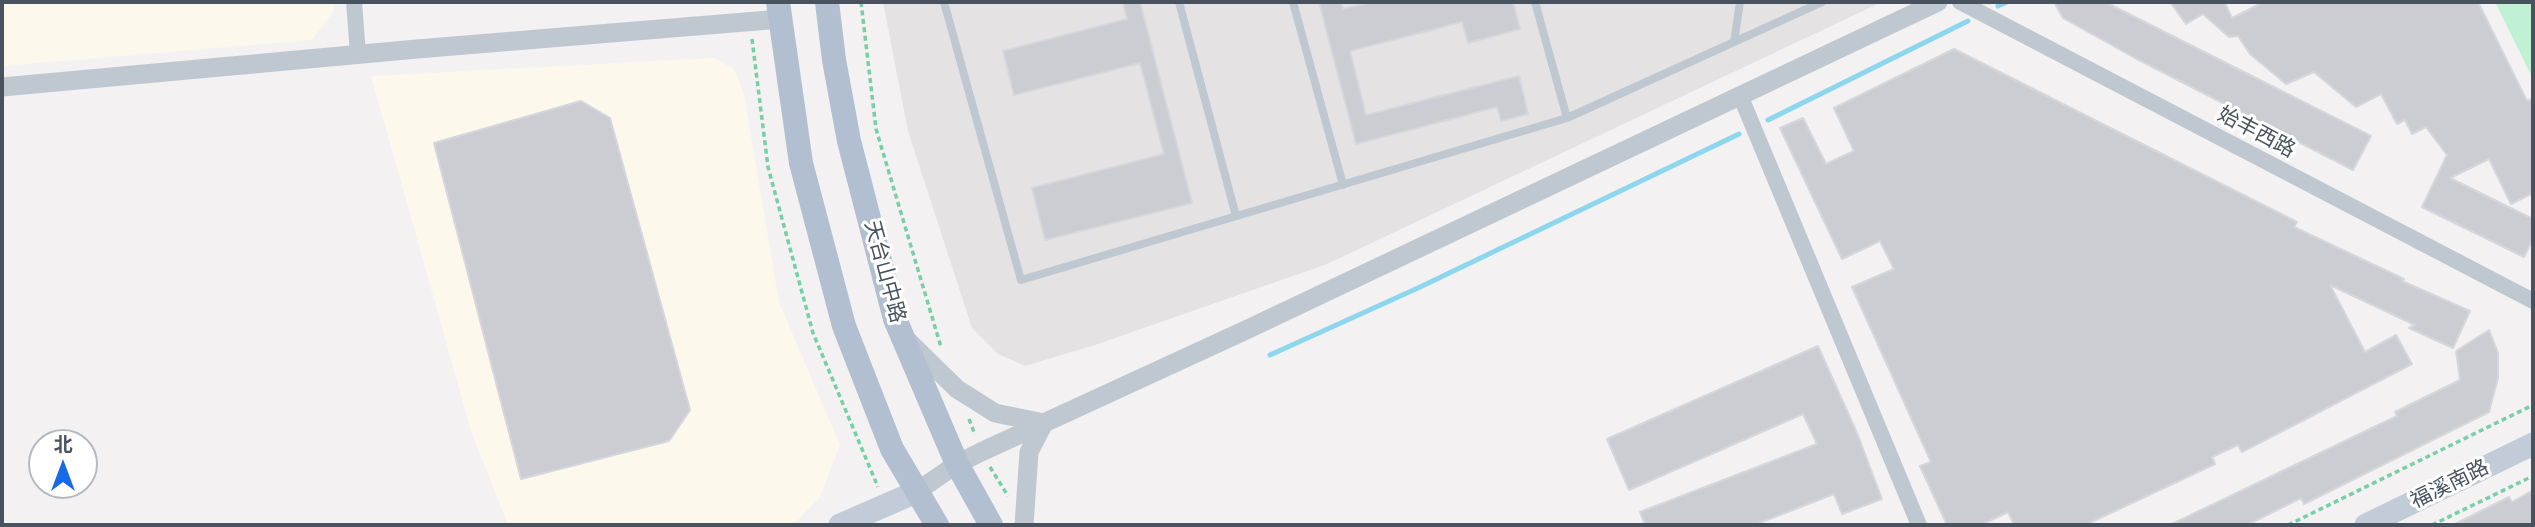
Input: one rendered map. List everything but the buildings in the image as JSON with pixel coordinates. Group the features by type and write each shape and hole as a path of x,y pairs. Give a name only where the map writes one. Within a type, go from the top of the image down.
{"main road":[{"name":"天台山中路","path":"827,2 834,60 849,141 895,319 957,464 992,525"},
{"path":"779,11 802,163 844,327 892,449 931,523"},
{"name":"福溪南路","path":"2367,525 2533,444"},
{"path":"840,525 916,492"}],"street":[{"path":"354,2 358,54"},
{"path":"916,492 957,464 981,452 1938,2"},
{"name":"始丰西路","path":"1960,2 2533,301"},
{"path":"2,87 750,21 779,11"},
{"path":"1740,95 1919,525"},
{"path":"902,335 957,388 995,412 1044,423"},
{"path":"1024,524 1028,452 1044,423"}],"lane":[{"path":"944,2 1021,280 1567,118 1822,2"},
{"path":"1179,2 1236,216"},
{"path":"1293,2 1343,185"},
{"path":"1535,2 1567,118"},
{"path":"1734,41 1740,2"}],"path":[{"path":"861,2 876,129 943,353"},
{"path":"750,21 768,167 813,333 887,506"},
{"path":"957,388 981,452 1024,524"},
{"path":"2288,525 2533,405"},
{"path":"2432,525 2533,476"}],"shaded area":[{"path":"2,2 334,2 333,12 312,40 2,66"},
{"path":"883,2 1882,2 1327,264 1098,344 1025,366 998,354 972,328 908,131"},
{"path":"714,58 734,69 744,94 779,302 840,445 820,497 795,523 789,525 508,525 472,434 371,76"}],"green space":[{"path":"2495,2 2533,2 2532,77"}],"waterway":[{"path":"1998,6 2007,2"},
{"path":"1768,120 1968,21"},
{"path":"1270,355 1418,288 1739,134"}]}
